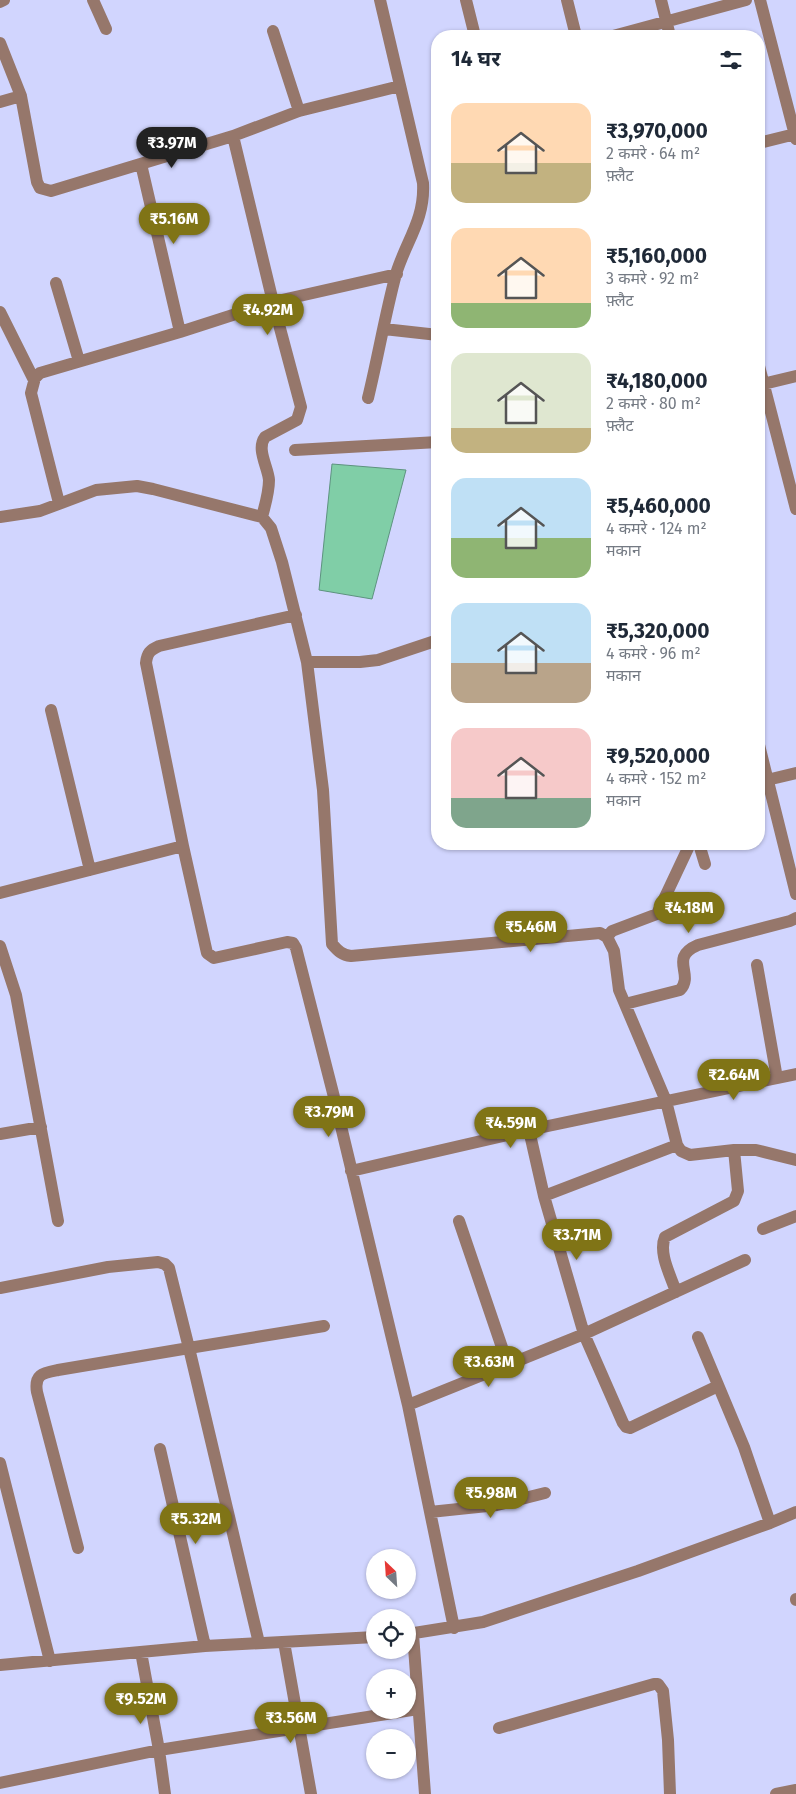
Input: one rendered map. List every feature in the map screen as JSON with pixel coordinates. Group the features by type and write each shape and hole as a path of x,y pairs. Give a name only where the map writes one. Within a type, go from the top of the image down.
{"street":[{"path":"0,2 4,0"},
{"path":"94,0 106,29"},
{"path":"368,398 396,274 421,213 423,198 422,183 380,0"},
{"path":"466,0 474,30"},
{"path":"567,0 574,30"},
{"path":"661,0 668,30"},
{"path":"636,30 746,0"},
{"path":"760,0 795,136 765,142"},
{"path":"273,31 299,111"},
{"path":"0,43 21,96 37,182 40,188 51,191 232,136 299,111 400,86"},
{"path":"0,102 21,96"},
{"path":"232,136 301,407 297,420 265,437 262,442 261,448 269,483 262,517"},
{"path":"141,164 180,332"},
{"path":"59,503 31,393 34,380 40,373 180,332 273,302 396,274"},
{"path":"56,283 79,361"},
{"path":"0,312 34,380"},
{"path":"384,329 431,334"},
{"path":"765,383 796,376"},
{"path":"765,398 796,510"},
{"path":"295,450 431,442"},
{"path":"0,517 40,511 96,490 137,486 262,517 271,528 296,615 307,662 323,790 332,944 344,955 352,956 600,933 606,937 614,951 619,990 666,1101 677,1145 681,1151 690,1155 734,1150 756,1150 796,1160"},
{"path":"296,615 159,646 151,650 146,656 146,663 183,846 206,948 210,957 287,942 294,943 333,1093 408,1404 454,1628"},
{"path":"307,662 378,660 431,642"},
{"path":"51,710 90,870"},
{"path":"765,771 796,894"},
{"path":"767,780 796,772"},
{"path":"0,892 183,846"},
{"path":"606,937 612,931 657,914 687,850"},
{"path":"701,850 705,864"},
{"path":"625,1004 680,990 685,980 683,959 685,953 698,944 796,918"},
{"path":"0,946 16,994 58,1221"},
{"path":"756,965 777,1078"},
{"path":"351,1171 529,1130 796,1074"},
{"path":"0,1134 41,1127"},
{"path":"529,1130 544,1196 584,1334 623,1423 626,1427 630,1428 718,1386"},
{"path":"544,1196 677,1145"},
{"path":"676,1292 663,1252 665,1238 734,1201 738,1190 734,1150"},
{"path":"763,1229 796,1216"},
{"path":"459,1221 508,1365"},
{"path":"408,1404 584,1334 745,1260"},
{"path":"0,1288 108,1268 158,1262 165,1264 169,1268 259,1642"},
{"path":"78,1548 37,1392 35,1383 38,1378 44,1373 58,1370 324,1326"},
{"path":"698,1337 744,1447 770,1523"},
{"path":"160,1450 205,1646"},
{"path":"0,1463 50,1661"},
{"path":"430,1512 497,1505 545,1493"},
{"path":"416,1633 484,1622 638,1571 796,1512"},
{"path":"0,1665 205,1646 366,1637"},
{"path":"284,1642 311,1794"},
{"path":"141,1652 165,1794"},
{"path":"413,1659 425,1794"},
{"path":"499,1728 658,1684 662,1691 668,1740 670,1794"},
{"path":"0,1783 159,1750 418,1709"},
{"path":"776,1794 796,1790"}],"shaded area":[{"path":"332,464 406,470 372,599 319,590"}]}
